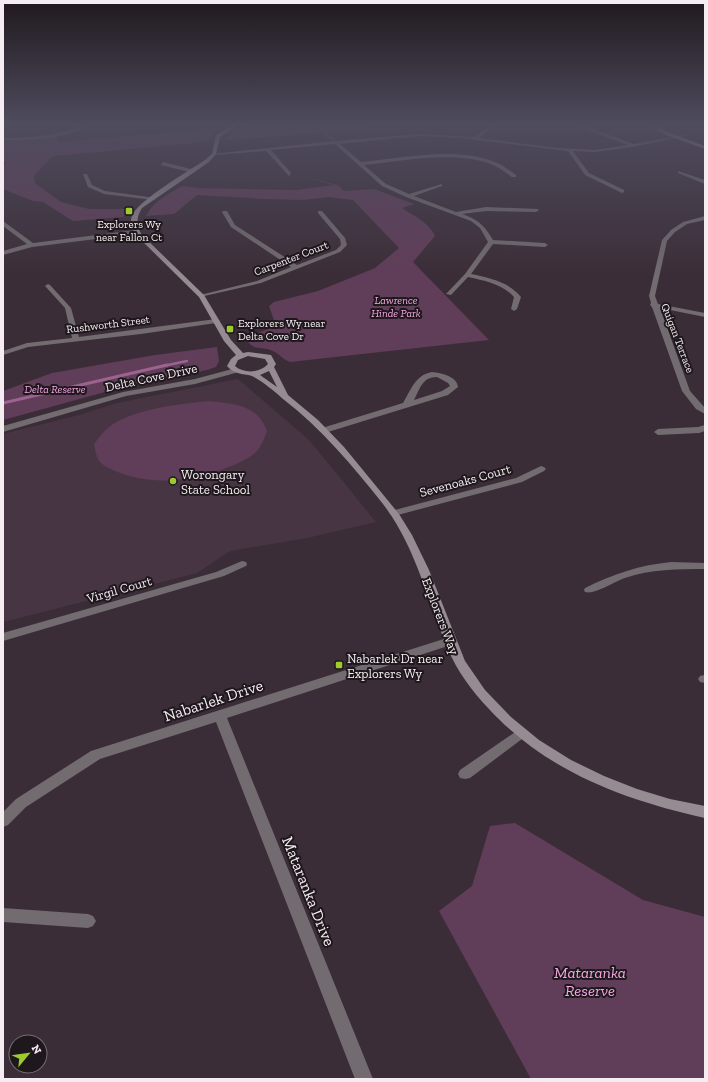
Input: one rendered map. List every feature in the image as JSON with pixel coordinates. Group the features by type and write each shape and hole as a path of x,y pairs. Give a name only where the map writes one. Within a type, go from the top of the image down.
{"street":[{"path":"189,174 140,208 134,216 133,225 136,232 202,296 232,347 241,356 232,362 231,366 236,370"},
{"path":"372,174 384,185 408,196 457,213 482,227 491,242"},
{"path":"588,174 622,191"},
{"path":"686,174 705,182"},
{"path":"85,175 90,186 100,191 153,198"},
{"path":"408,196 440,185"},
{"path":"457,213 486,209 536,210"},
{"path":"225,212 233,226 297,268"},
{"name":"Carpenter Court","path":"202,296 259,282 330,255 344,246 343,239 320,212"},
{"name":"Quigan Terrace","path":"705,218 685,223 673,231 664,241 652,296 653,305 686,391 705,412"},
{"path":"3,223 32,245"},
{"path":"3,253 32,245 136,232"},
{"path":"491,242 545,245"},
{"path":"449,294 467,275 491,242"},
{"path":"467,275 501,283 511,289 518,297 514,309"},
{"path":"48,286 68,308 76,339"},
{"path":"653,305 705,315"},
{"name":"Rushworth Street","path":"3,353 27,345 141,332 216,321"},
{"name":"Explorers Way","path":"241,356 256,354 268,357 272,364 270,367 286,396"},
{"name":"Explorers Way","path":"252,373 270,367"},
{"name":"Explorers Way","path":"236,370 252,373 286,396 325,430 349,456 394,513 417,553 450,641 460,662 482,694 522,733 582,772 612,785 662,803 705,812"},
{"name":"Delta Cove Drive","path":"3,429 44,419 109,398 217,377 236,370"},
{"path":"325,430 407,403 445,393 454,387 454,384 445,377 438,375 420,379 413,398 407,403"},
{"path":"658,432 699,430 705,428"},
{"name":"Sevenoaks Court","path":"394,513 519,480 541,469"},
{"name":"Virgil Court","path":"3,637 220,574 242,564"},
{"path":"589,590 616,577 644,567 657,565 705,566"},
{"name":"Nabarlek Drive","path":"3,821 20,803 96,754 220,716 450,641"},
{"name":"Mataranka Drive","path":"220,716 364,1079"},
{"path":"465,774 522,733"},
{"path":"3,915 88,921"}],"shaded area":[{"name":"Worongary State School","path":"238,379 309,440 376,522 307,538 230,551 197,573 3,622 3,434 79,415 117,403"}],"green space":[{"path":"3,174 35,174 34,176 35,183 61,202 89,209 128,209 123,217 73,221 43,202 33,201 3,189"},
{"name":"Lawrence Hinde Park","path":"295,175 338,185 344,191 374,189 414,204 402,208 425,223 433,231 435,236 413,262 489,340 290,362 273,351 252,346 245,338 276,326 269,306 274,302 318,291 375,268 399,248 353,200 329,197 303,200 197,195 174,214 146,216 157,202 182,186 199,188 296,190 334,185"},
{"name":"Delta Reserve","path":"217,347 219,361 216,367 116,389 3,420 3,391 52,373 155,355"},
{"path":"209,401 244,407 257,415 263,422 267,431 256,452 239,463 216,471 182,479 165,480 143,479 115,471 98,459 94,444 106,430 129,416 156,408"},
{"name":"Mataranka Reserve","path":"515,823 643,900 705,917 705,1079 531,1079 439,911 472,886 490,826"}],"waterway":[{"path":"163,366 187,361"},
{"path":"3,403 167,365"}],"place":[{"name":"Explorers Wy near Fallon Ct","path":"129,211"},
{"name":"Explorers Wy near Delta Cove Dr","path":"230,329"},
{"name":"Worongary State School","path":"173,481"},
{"name":"Nabarlek Dr near Explorers Wy","path":"339,665"}]}
